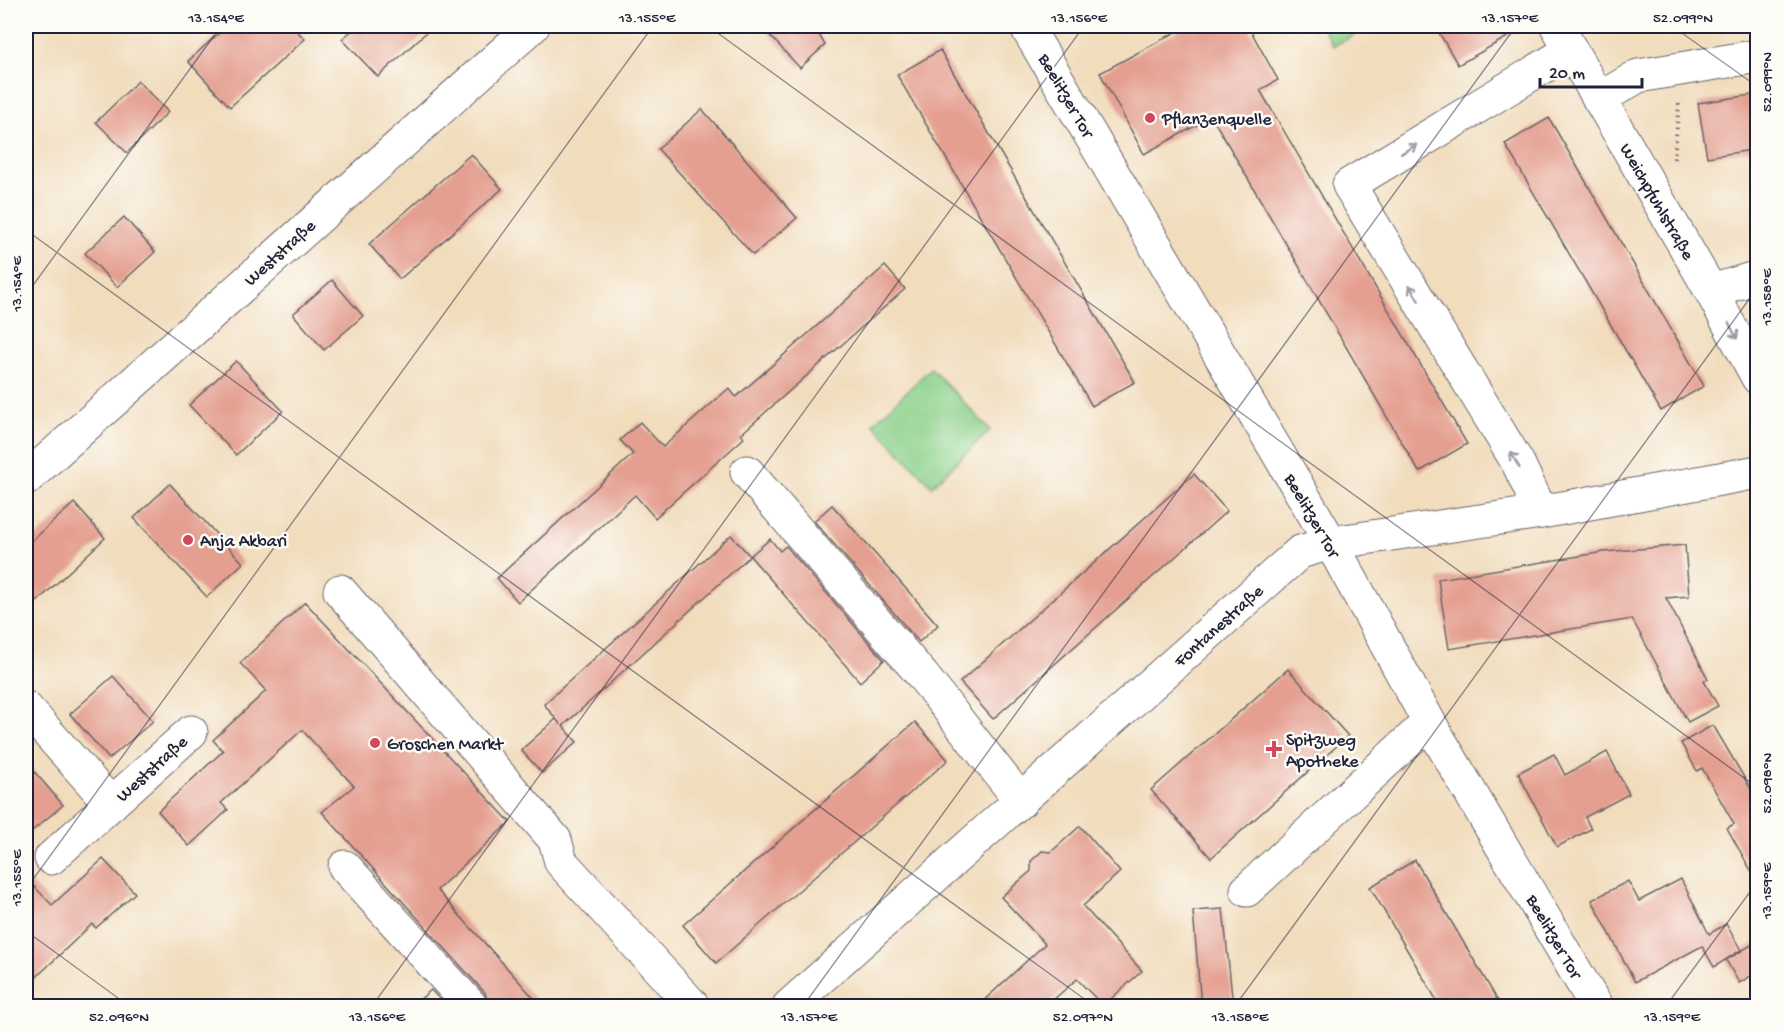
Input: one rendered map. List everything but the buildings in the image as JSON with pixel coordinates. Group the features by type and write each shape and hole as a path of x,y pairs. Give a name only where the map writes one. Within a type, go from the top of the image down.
{"street":[{"name":"Weststraße","path":"26,479 533,26"},
{"name":"Beelitzer Tor","path":"1026,26 1331,543 1429,722 1596,1006"},
{"name":"Weichpfuhlstraße","path":"1564,38 1712,291 1758,378"},
{"path":"1541,512 1518,463 1349,185 1564,38"},
{"path":"1599,99 1638,76 1758,56"},
{"path":"1712,291 1758,277"},
{"path":"747,472 922,675 1021,801"},
{"name":"Fontanestraße","path":"789,1006 1300,552 1331,543 1541,512 1758,472"},
{"path":"340,591 555,840 561,862 693,1006"},
{"name":"Weststraße","path":"26,708 111,804"},
{"path":"1246,890 1429,722"},
{"name":"Weststraße","path":"51,858 190,732"},
{"path":"345,867 471,1006"}],"path":[{"path":"1674,163 1683,68"}],"green space":[{"path":"1322,26 1372,26 1333,46"},
{"path":"931,368 990,430 932,486 873,424"}],"place":[{"name":"Pflanzenquelle","path":"1150,118"},
{"name":"Anja Akbari","path":"188,540"},
{"name":"Groschen Markt","path":"375,743"},
{"name":"Spitzweg Apotheke","path":"1274,749"}]}
